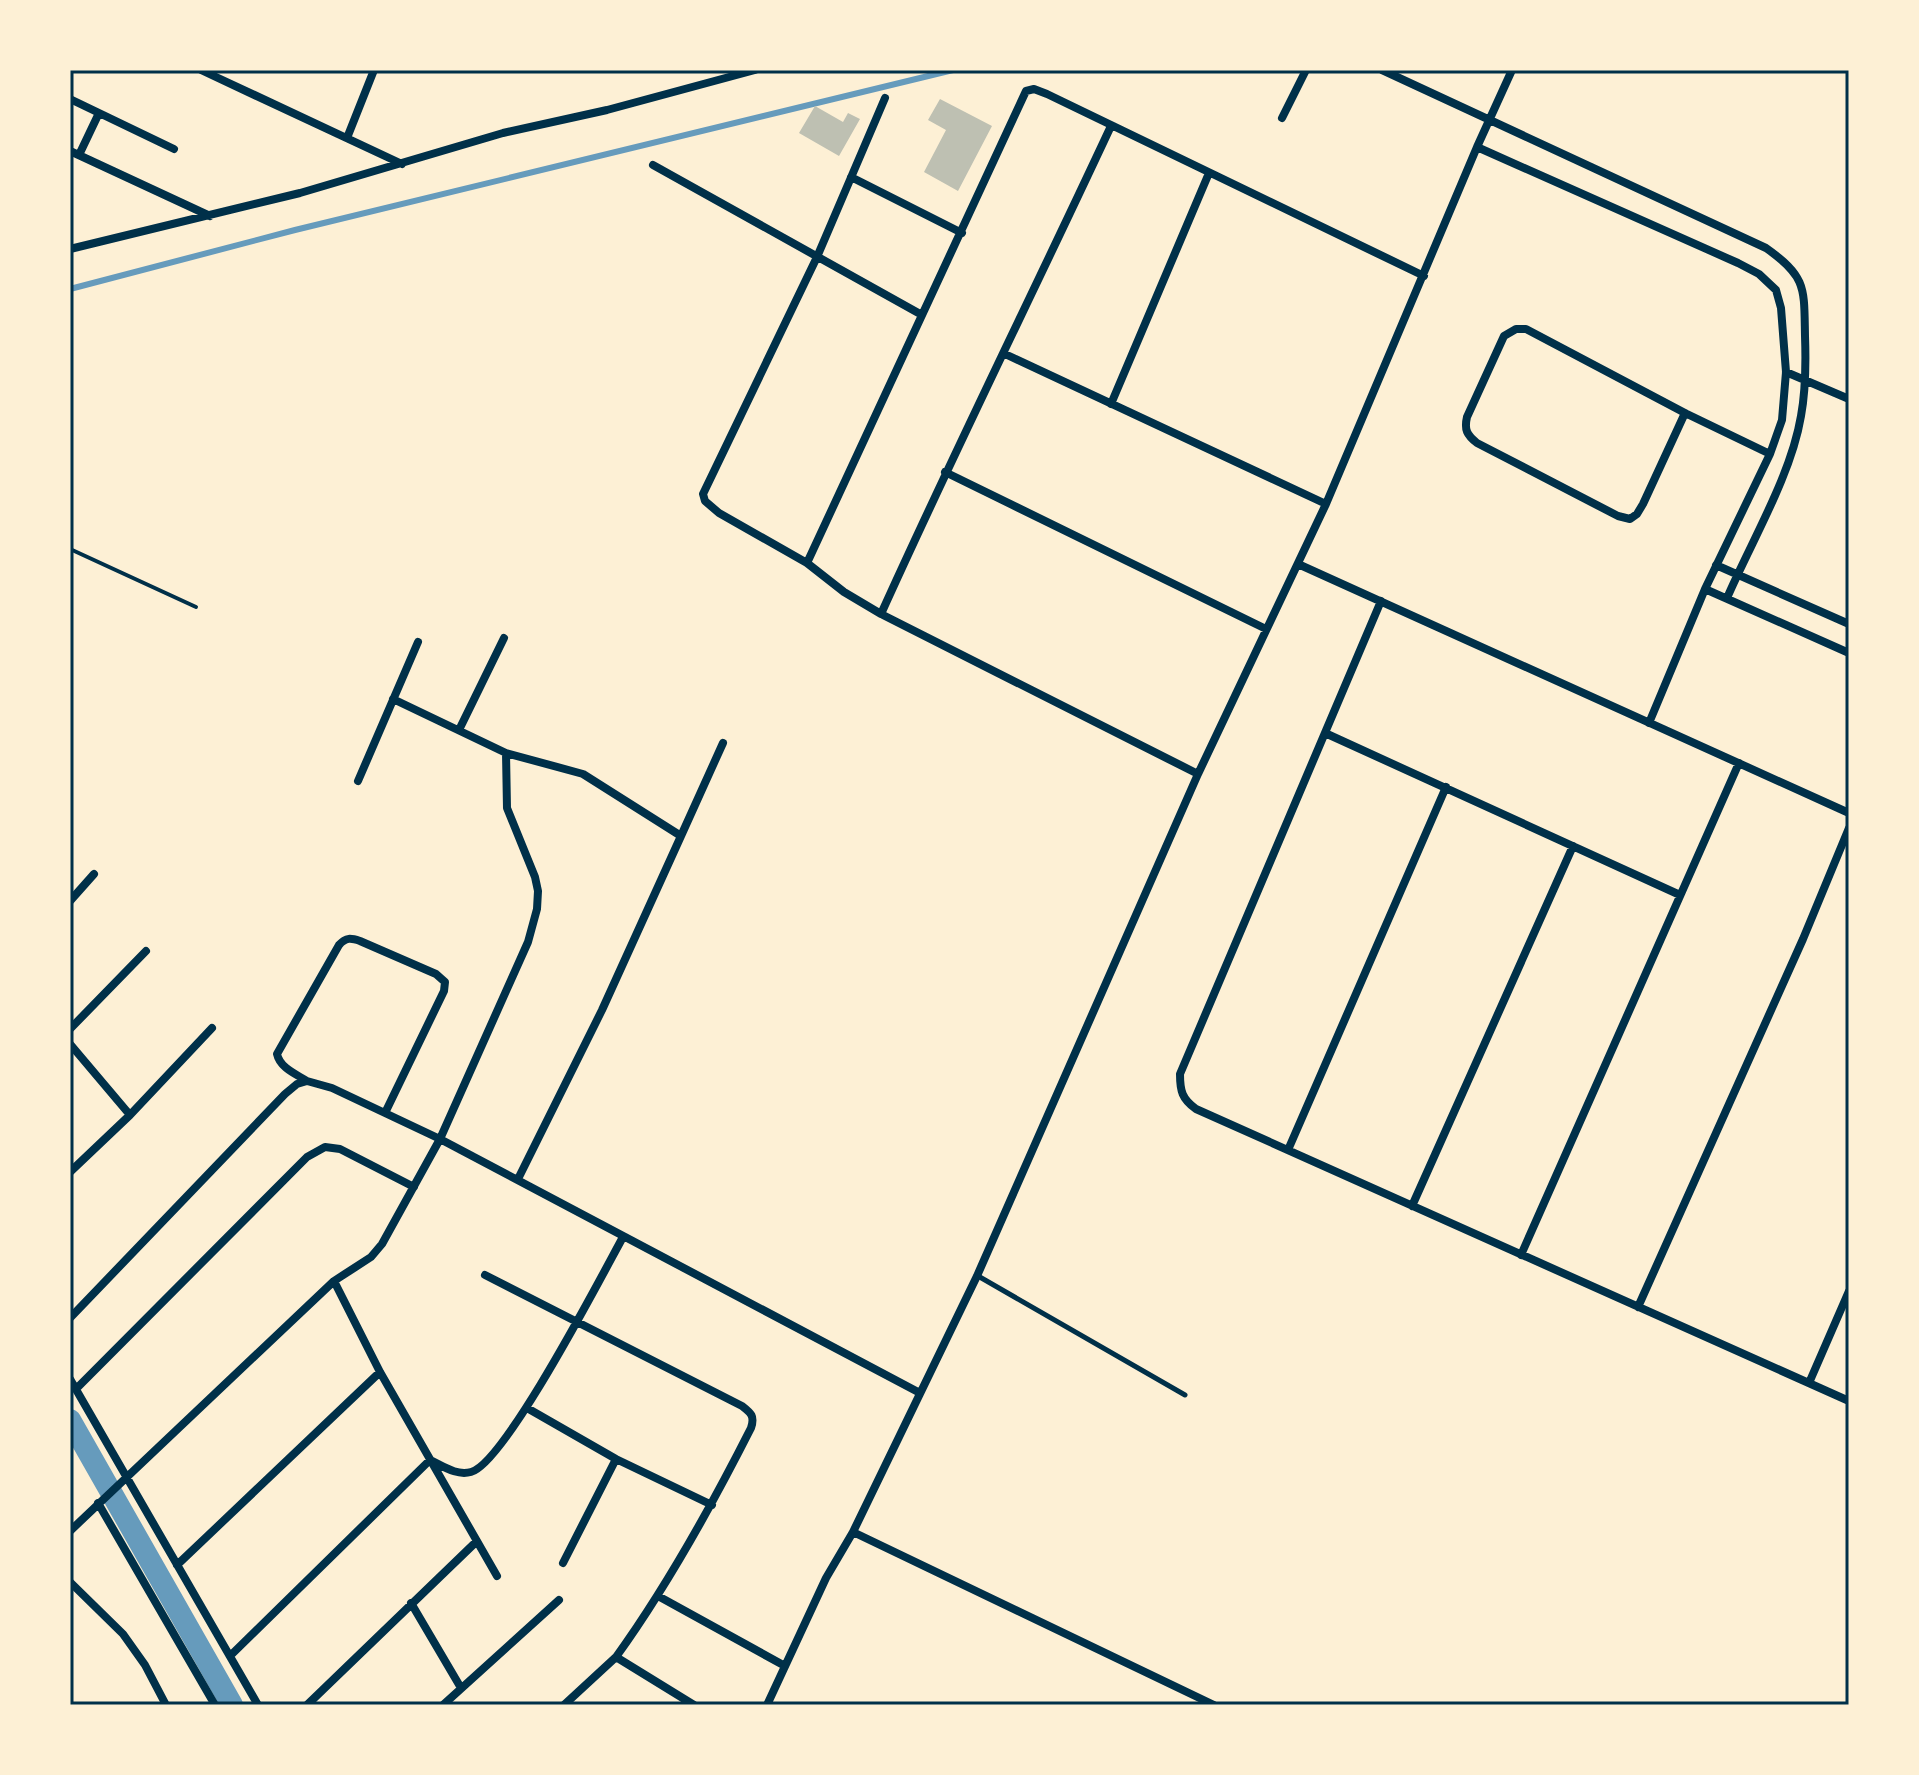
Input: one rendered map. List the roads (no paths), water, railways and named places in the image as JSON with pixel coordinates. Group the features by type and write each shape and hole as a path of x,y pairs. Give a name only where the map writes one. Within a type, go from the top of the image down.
{"street":[{"path":"201,70 403,165"},
{"path":"347,138 374,70"},
{"path":"70,249 211,216 403,165 503,133 607,110 755,70"},
{"path":"1282,118 1306,70"},
{"path":"1382,70 1766,248 1789,264 1800,279 1804,298 1806,378 1801,419 1787,466 1727,598"},
{"path":"767,1705 826,1578 853,1532 977,1276 1198,774 1326,504 1512,70"},
{"path":"807,563 1026,91 1034,89 1047,94 1424,276"},
{"path":"885,98 817,257 703,494 705,501 719,513 807,563 844,592 881,614 1198,774"},
{"path":"70,99 174,149"},
{"path":"99,113 75,153 211,216"},
{"path":"881,614 945,472 1005,354 1111,126"},
{"path":"1477,147 1759,274 1776,290 1781,308 1786,372 1782,420 1770,454 1705,589 1649,723"},
{"path":"653,165 922,315"},
{"path":"1111,404 1209,173"},
{"path":"851,177 962,233"},
{"path":"1685,413 1643,504 1630,519 1618,516 1477,443 1464,428 1504,336 1516,329 1526,329 1770,454"},
{"path":"1005,354 1326,504"},
{"path":"1786,372 1849,399"},
{"path":"945,472 1266,629"},
{"path":"1298,564 1849,813"},
{"path":"1716,565 1849,624"},
{"path":"1705,589 1849,653"},
{"path":"1381,601 1180,1074 1184,1100 1196,1109 1849,1401"},
{"path":"459,730 504,638"},
{"path":"358,781 418,642"},
{"path":"393,699 506,753 583,774 681,836"},
{"path":"1325,733 1680,895"},
{"path":"518,1179 602,1010 723,743"},
{"path":"70,1531 334,1281 371,1257 382,1244 414,1187 440,1139 514,976 537,909 535,877 507,808 506,753"},
{"path":"1521,1255 1739,763"},
{"path":"1288,1150 1446,787"},
{"path":"1638,1307 1803,939 1849,828"},
{"path":"1412,1206 1573,846"},
{"path":"70,901 94,874"},
{"path":"385,1113 444,991 445,982 436,974 351,938 344,939 277,1054 278,1061 284,1066 307,1081 332,1088 518,1179 920,1393"},
{"path":"70,1029 146,951"},
{"path":"70,1172 130,1115 212,1028"},
{"path":"70,1044 130,1115"},
{"path":"70,1318 285,1094 297,1084 307,1081"},
{"path":"76,1389 307,1157 325,1147 340,1149 414,1187"},
{"path":"430,1460 460,1473 483,1466 527,1408 623,1237"},
{"path":"485,1275 742,1406 754,1420 712,1505 658,1596 616,1657 564,1705"},
{"path":"334,1281 380,1372 497,1576"},
{"path":"1809,1383 1849,1291"},
{"path":"177,1565 380,1372"},
{"path":"70,1379 125,1480 258,1705"},
{"path":"527,1408 616,1459 712,1505"},
{"path":"563,1563 616,1459"},
{"path":"230,1656 430,1460"},
{"path":"101,1500 215,1705"},
{"path":"853,1532 1214,1705"},
{"path":"307,1705 477,1541"},
{"path":"70,1582 135,1650 166,1705"},
{"path":"658,1596 785,1666"},
{"path":"443,1705 559,1600"},
{"path":"411,1603 461,1688"},
{"path":"616,1657 694,1705"}],"lane":[{"path":"977,1276 1185,1395"}],"waterway":[{"path":"70,289 295,230 953,70"},
{"path":"70,1420 232,1705"}]}
